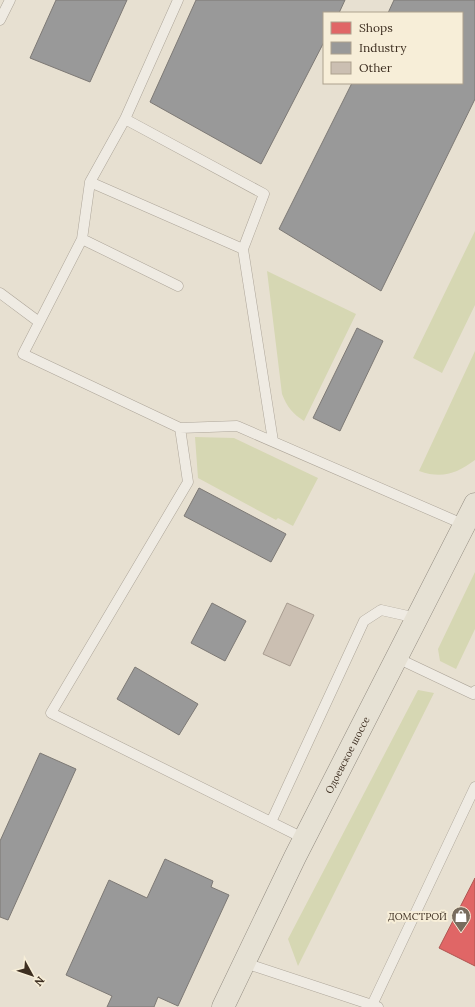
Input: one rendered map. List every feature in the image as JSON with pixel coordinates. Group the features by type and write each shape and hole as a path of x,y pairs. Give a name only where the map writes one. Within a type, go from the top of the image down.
{"main road":[{"name":"Одоевское шоссе","path":"224,1007 304,839 475,504"}],"lane":[{"path":"0,20 10,0"},
{"path":"178,0 125,119 90,182 82,239 22,354 180,428 237,426 465,525"},
{"path":"125,119 264,194 243,249 273,441"},
{"path":"90,182 243,249"},
{"path":"82,239 178,286"},
{"path":"0,293 39,322"},
{"path":"180,428 188,482 51,713 304,839"},
{"path":"272,822 364,621 381,610 417,618"},
{"path":"397,658 474,693"},
{"path":"245,963 375,1006 475,787"}],"green space":[{"path":"475,231 475,305 442,373 413,358"},
{"path":"267,271 356,314 304,421 291,410 282,394"},
{"path":"475,351 475,460 461,469 448,474 435,475 419,471"},
{"path":"195,437 234,438 318,478 293,526 278,518 276,520 198,478"},
{"path":"475,572 475,629 456,669 440,661 438,649"},
{"path":"418,690 434,693 298,966 288,939"}],"building: Shops":[{"name":"ДОМСТРОЙ","path":"475,878 475,966 439,948"}],"building: Industry":[{"path":"56,0 127,0 90,82 30,58"},
{"path":"196,0 345,0 339,12 323,12 323,44 261,164 150,102"},
{"path":"394,0 475,0 475,99 381,291 279,229 352,84 463,84 463,12 388,12"},
{"path":"357,328 383,341 340,431 313,418"},
{"path":"199,488 286,534 271,562 184,516"},
{"path":"212,603 246,621 225,661 191,643"},
{"path":"135,667 198,704 179,735 117,699"},
{"path":"40,753 76,769 8,920 0,917 0,841"},
{"path":"165,859 213,881 211,887 229,895 178,1006 158,997 154,1007 107,1007 112,996 66,975 109,880 147,898"}],"building: Other":[{"path":"287,603 314,615 290,666 263,654"}],"place":[{"name":"ДОМСТРОЙ","path":"461,933"}]}
